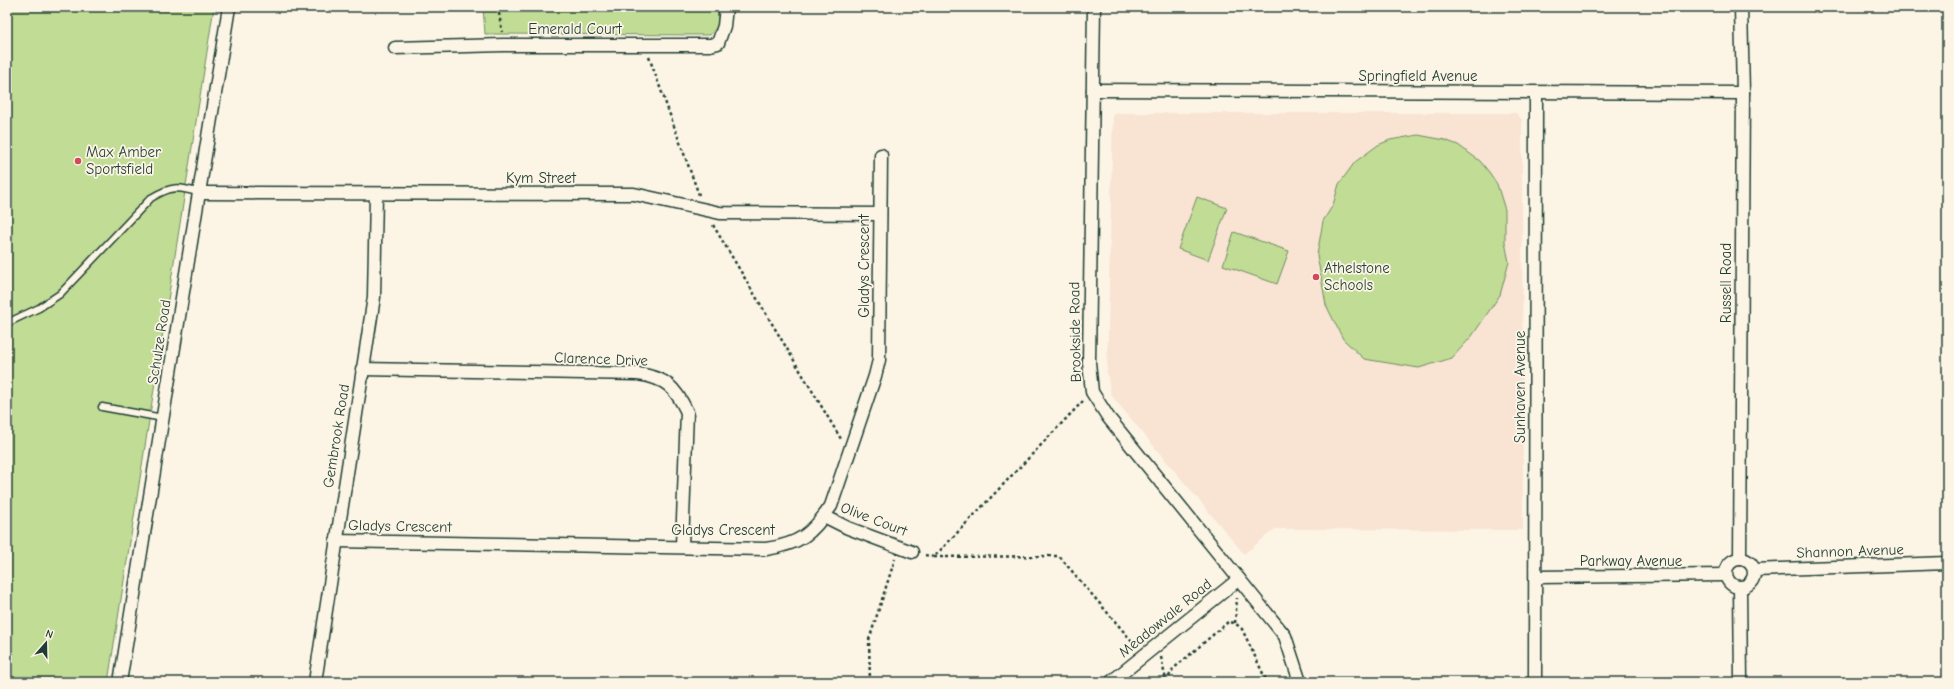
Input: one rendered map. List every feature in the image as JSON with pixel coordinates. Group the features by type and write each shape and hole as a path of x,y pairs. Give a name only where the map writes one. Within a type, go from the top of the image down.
{"street":[{"name":"Schulze Road","path":"120,682 229,7"},
{"name":"Emerald Court","path":"395,48 504,45 710,45 718,43 724,26 726,7"},
{"name":"Brookside Road","path":"1094,7 1089,362 1092,392 1108,417 1285,636 1300,682"},
{"name":"Russell Road","path":"1740,559 1743,93 1741,7"},
{"name":"Springfield Avenue","path":"1093,90 1743,93"},
{"name":"Sunhaven Avenue","path":"1535,682 1536,93"},
{"name":"Gladys Crescent","path":"336,540 682,546 766,549 786,546 805,536 818,524 831,506 879,360 881,155"},
{"name":"Kym Street","path":"200,193 376,195 634,194 720,213 880,214"},
{"name":"Gembrook Road","path":"315,682 374,297 376,195"},
{"name":"Clarence Drive","path":"362,369 638,374 654,376 668,383 680,398 687,412 682,546"},
{"name":"Olive Court","path":"824,516 848,528 912,552"},
{"path":"1740,559 1750,562 1754,570 1751,583 1740,587 1731,584 1726,575 1728,566 1731,562 1740,559"},
{"name":"Shannon Avenue","path":"1754,570 1947,563"},
{"name":"Parkway Avenue","path":"1536,577 1726,575"},
{"name":"Meadowvale Road","path":"1114,681 1239,579"},
{"path":"1740,587 1740,682"}],"lane":[{"path":"7,323 39,308 60,294 151,198 166,189 183,188 200,193"},
{"path":"102,407 163,418"}],"path":[{"path":"498,7 504,45"},
{"path":"645,45 704,210 848,452"},
{"path":"934,557 1092,392"},
{"path":"870,682 869,640 899,547"},
{"path":"912,552 934,557 1059,556 1144,655"},
{"path":"1235,623 1239,579"},
{"path":"1166,682 1173,669 1228,622 1235,623 1242,629 1267,682"},
{"path":"1158,644 1166,682"}],"shaded area":[{"name":"Athelstone Schools","path":"1113,113 1516,113 1522,120 1523,530 1275,529 1244,554 1111,395 1107,373"}],"green space":[{"path":"7,7 214,7 108,682 7,682"},
{"path":"483,7 718,7 718,26 710,35 485,34"},
{"path":"1418,135 1445,140 1458,145 1480,161 1489,172 1497,184 1505,210 1505,242 1509,262 1500,295 1472,336 1452,358 1419,368 1364,359 1343,339 1326,305 1317,255 1323,221 1333,205 1339,184 1355,162 1378,145 1390,140"},
{"path":"1197,197 1227,208 1208,260 1178,249"},
{"path":"1234,232 1289,251 1277,284 1223,265"}],"place":[{"name":"Max Amber Sportsfield","path":"78,161"},
{"name":"Athelstone Schools","path":"1316,277"}]}
